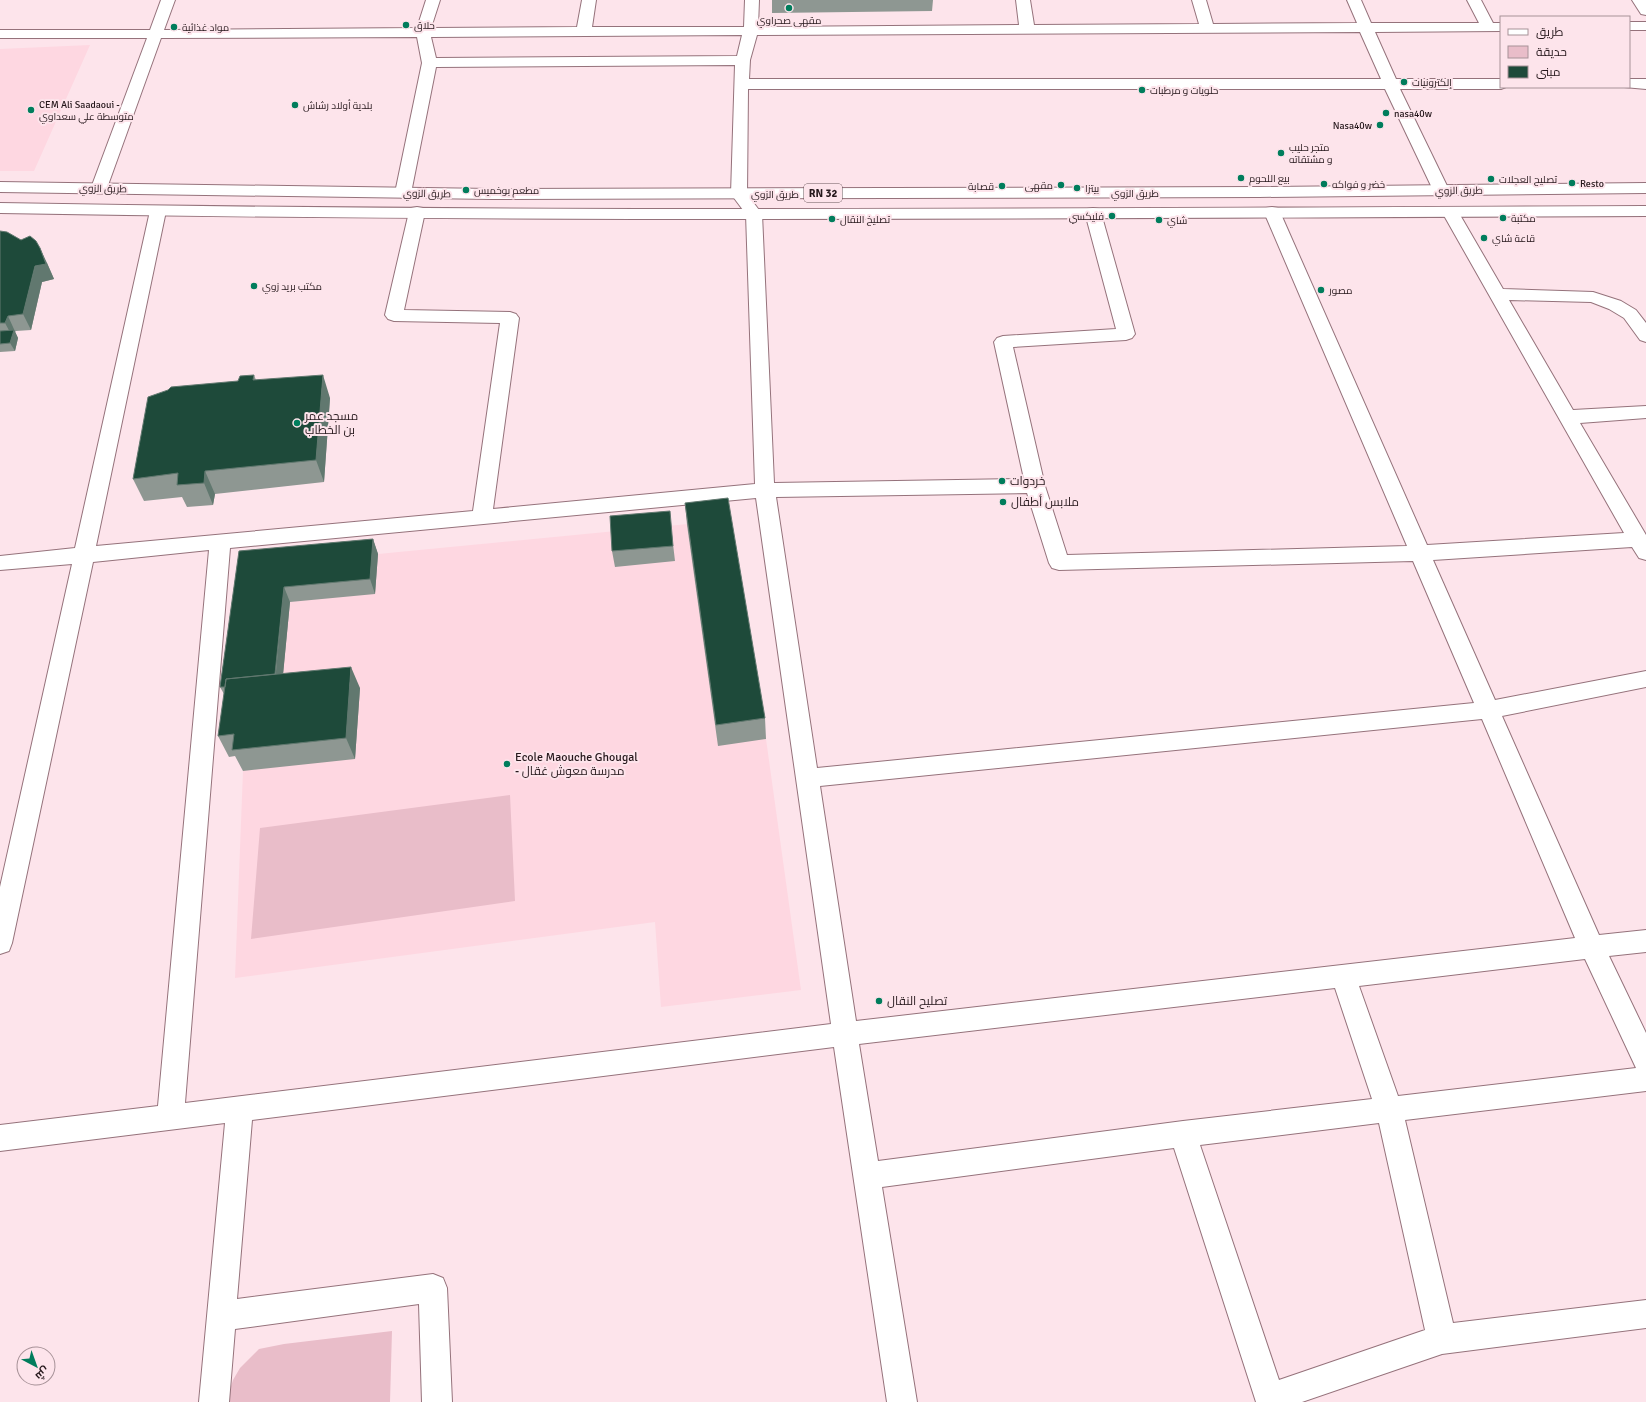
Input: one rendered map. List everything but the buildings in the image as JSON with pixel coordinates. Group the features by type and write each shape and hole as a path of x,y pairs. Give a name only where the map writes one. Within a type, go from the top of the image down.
{"street":[{"path":"99,188 168,0"},
{"path":"403,193 429,63 423,32 433,0"},
{"path":"584,31 589,0"},
{"path":"752,0 751,30 743,60 739,194 754,214 765,490 845,1034 902,1402"},
{"path":"1022,0 1027,28"},
{"path":"1199,0 1207,28"},
{"path":"1354,0 1390,84 1441,190"},
{"path":"1474,0 1495,27"},
{"path":"1639,0 1646,11"},
{"path":"1630,26 1646,26"},
{"path":"0,34 1495,27"},
{"path":"429,63 743,60"},
{"path":"742,84 1500,84"},
{"path":"1630,84 1646,84"},
{"name":"طريق الزوي","path":"0,187 492,194 1259,192 1646,188"},
{"name":"طريق الزوي","path":"0,208 158,211 754,214 1646,211"},
{"path":"0,943 158,211"},
{"path":"417,212 394,315 510,318 482,517"},
{"path":"1272,212 1592,948 1646,1060"},
{"path":"1093,213 1126,334 1003,342 1035,486 1059,563 1642,546 1450,212"},
{"path":"1497,294 1594,297 1615,305 1630,314 1646,336"},
{"path":"1568,417 1646,412"},
{"path":"0,563 765,490 1035,486"},
{"path":"170,1117 220,542"},
{"path":"808,778 1489,710 1646,679"},
{"path":"0,1138 845,1034 1646,941"},
{"path":"1344,977 1390,1109 1442,1339"},
{"path":"868,1176 1183,1134 1646,1079"},
{"path":"214,1402 240,1108"},
{"path":"1183,1134 1271,1400 1442,1339 1646,1314"},
{"path":"221,1316 433,1288 437,1402"}],"shaded area":[{"name":"CEM Ali Saadaoui - متوسطة علي سعداوي","path":"90,45 34,171 0,171 0,49"},
{"name":"Ecole Maouche Ghougal - مدرسة معوش غقال","path":"729,520 766,739 801,990 661,1007 655,922 235,978 243,771 245,755 240,607 378,554"}],"green space":[{"path":"510,795 515,901 251,939 260,828"},
{"path":"392,1331 390,1402 226,1402 233,1380 240,1368 259,1349 284,1344"}],"place":[{"name":"مقهى صحراوي","path":"789,8"},
{"name":"حلاق","path":"406,25"},
{"name":"مواد غذائية","path":"174,27"},
{"name":"إلكترونيات","path":"1404,82"},
{"name":"حلويات و مرطبات","path":"1142,90"},
{"name":"بلدية أولاد رشاش","path":"295,105"},
{"name":"CEM Ali Saadaoui - متوسطة علي سعداوي","path":"31,110"},
{"name":"nasa40w","path":"1386,113"},
{"name":"Nasa40w","path":"1380,125"},
{"name":"متجر حليب و مشتقاته","path":"1281,153"},
{"name":"بيع اللحوم","path":"1241,178"},
{"name":"تصليح العجلات","path":"1491,179"},
{"name":"Resto","path":"1572,183"},
{"name":"خضر و فواكه","path":"1324,184"},
{"name":"مقهى","path":"1061,185"},
{"name":"قصابة","path":"1002,186"},
{"name":"بيتزا","path":"1077,188"},
{"name":"مطعم بوخميس","path":"466,190"},
{"name":"فليكسي","path":"1112,216"},
{"name":"مكتبة","path":"1503,218"},
{"name":"تصليخ النقال","path":"832,219"},
{"name":"شاي","path":"1159,220"},
{"name":"قاعة شاي","path":"1484,238"},
{"name":"مكتب بريد زوي","path":"254,286"},
{"name":"مصور","path":"1321,290"},
{"name":"مسجد عمر بن الخطاب","path":"297,423"},
{"name":"خردوات","path":"1002,481"},
{"name":"ملابس أطفال","path":"1003,502"},
{"name":"Ecole Maouche Ghougal - مدرسة معوش غقال","path":"507,764"},
{"name":"تصليح النقال","path":"879,1001"}]}
